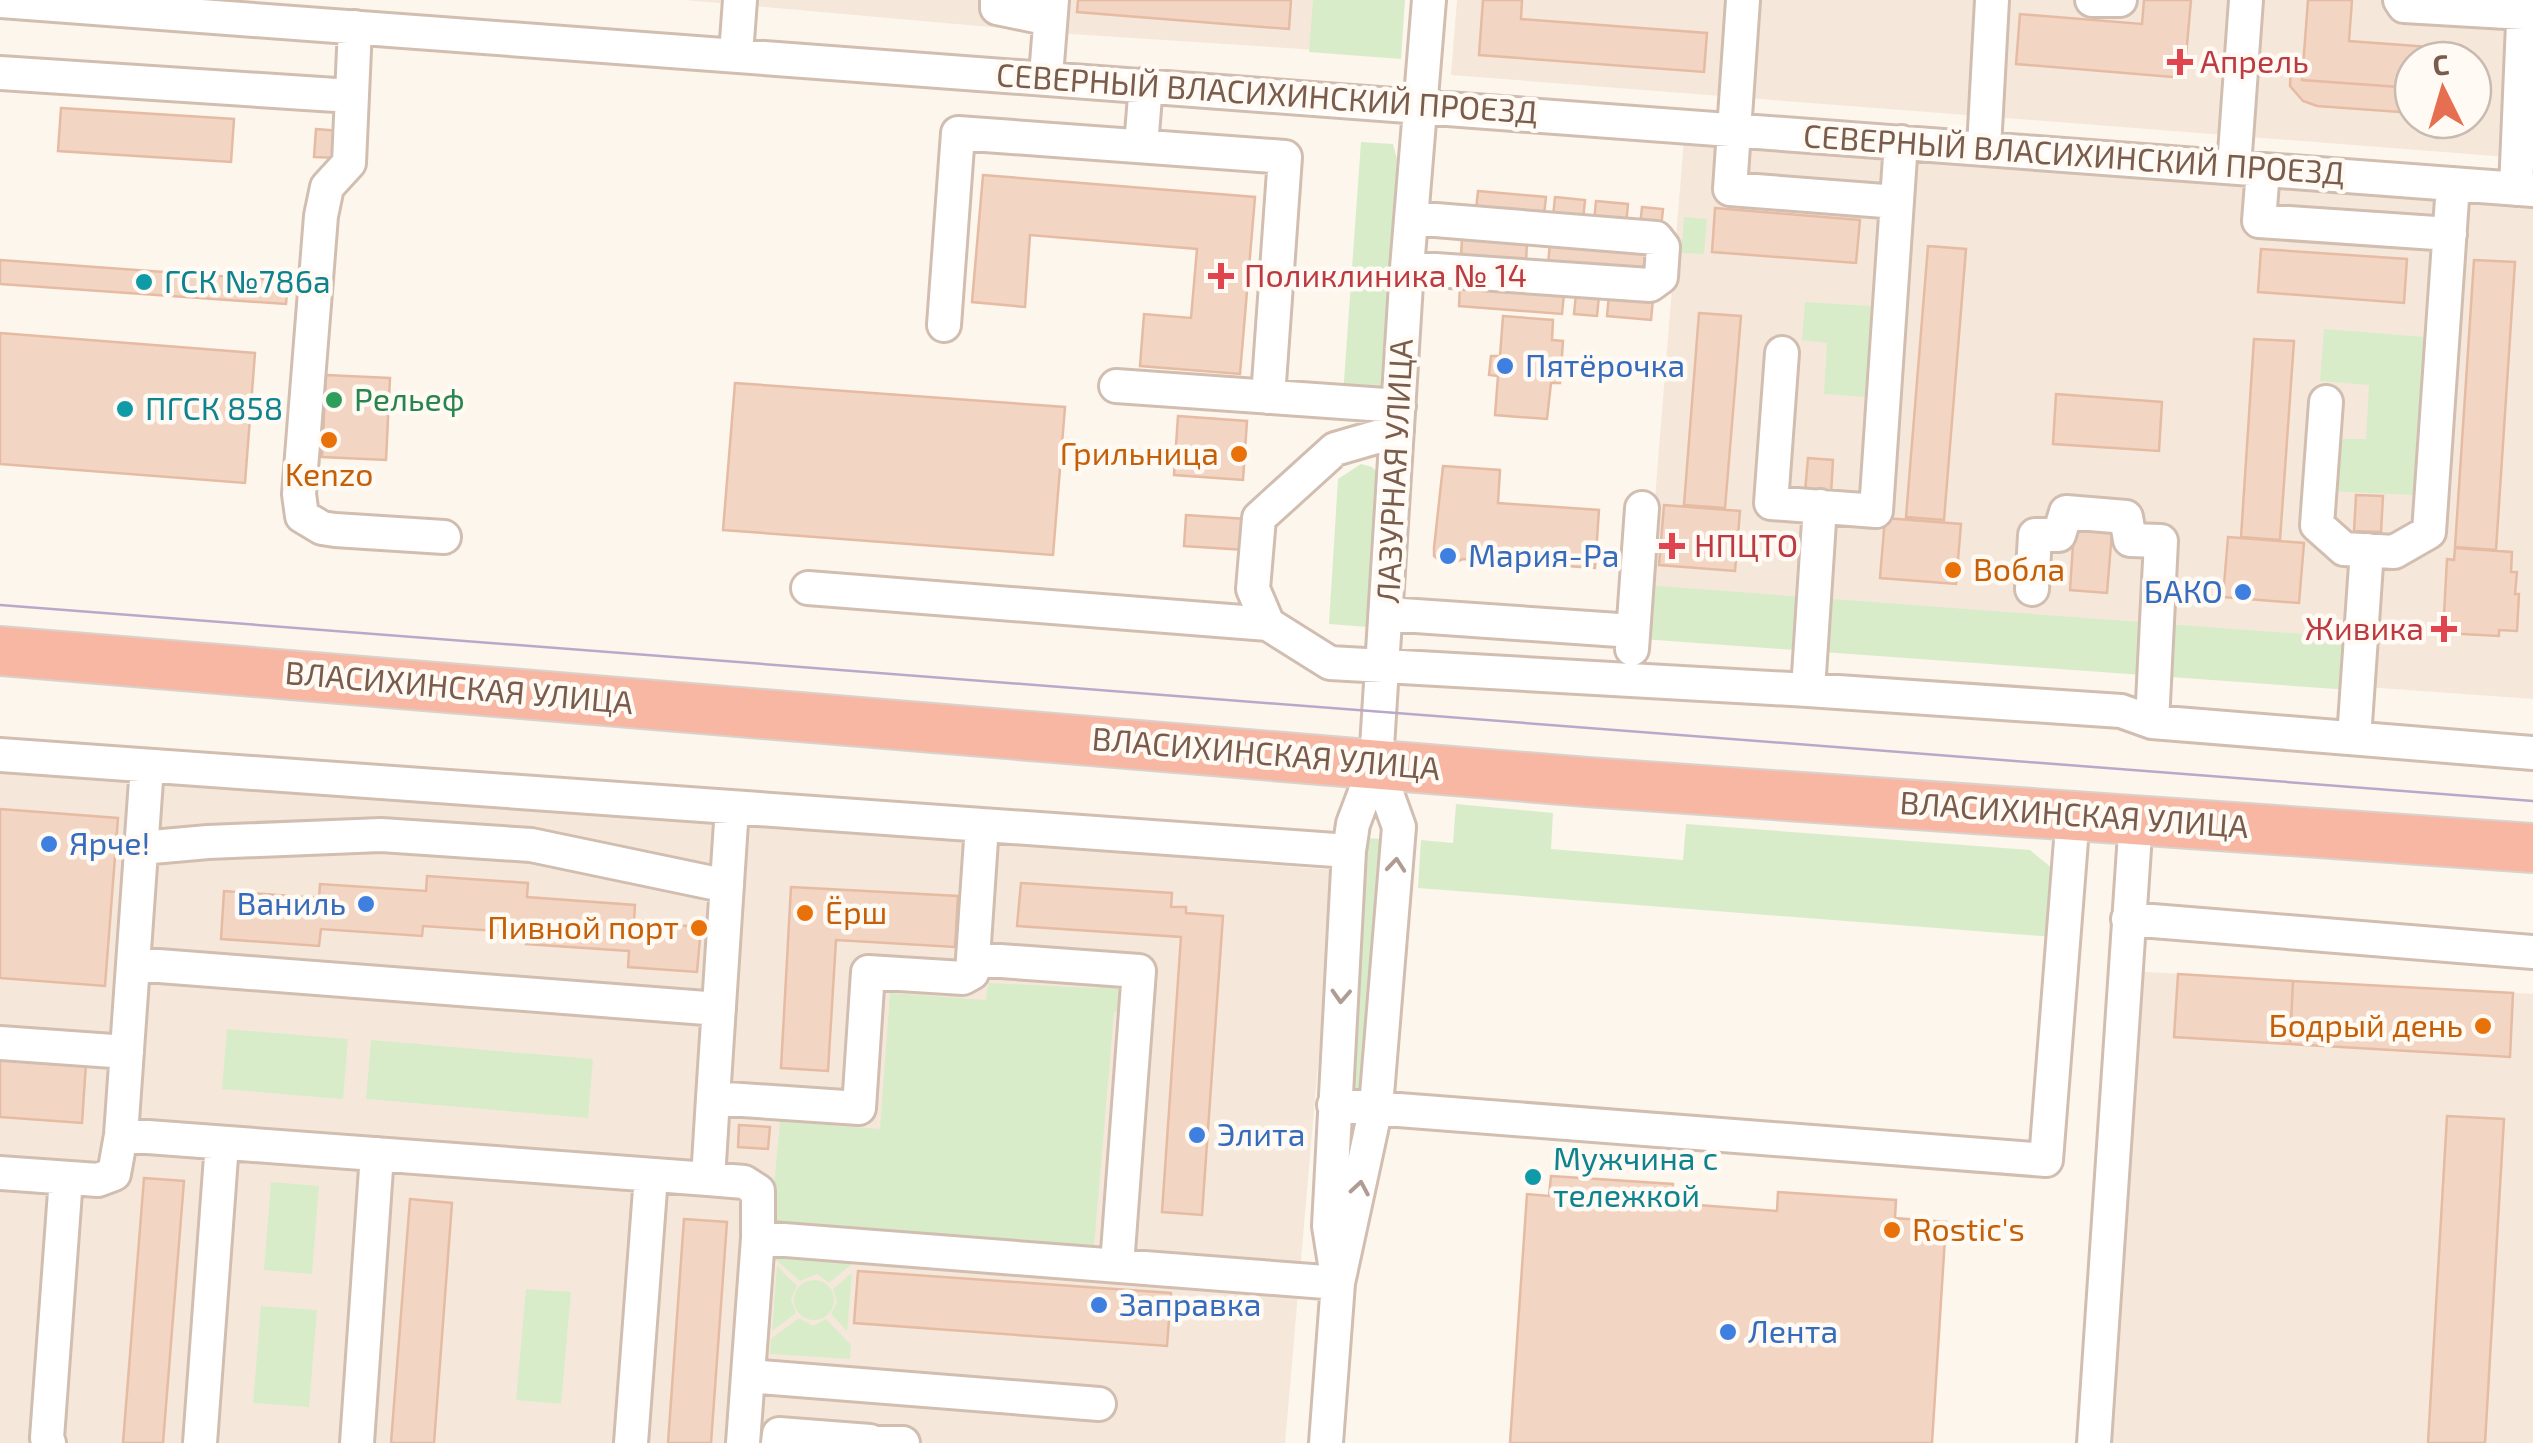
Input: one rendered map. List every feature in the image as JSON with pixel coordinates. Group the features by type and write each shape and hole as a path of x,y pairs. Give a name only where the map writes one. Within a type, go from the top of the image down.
{"highway":[{"name":"ВЛАСИХИНСКАЯ УЛИЦА","path":"0,651 1588,782 2533,848"}],"street":[{"path":"736,54 740,0"},
{"path":"998,0 997,8 1051,9 1046,76"},
{"name":"ЛАЗУРНАЯ УЛИЦА","path":"1338,1283 1329,1226 1349,851 1353,824 1376,763 1407,268 1429,0"},
{"path":"1742,0 1730,189 1897,202"},
{"path":"1984,148 1992,0"},
{"path":"2092,0 2120,0"},
{"path":"2246,0 2248,168 2259,221 2450,234"},
{"path":"2400,0 2404,6 2524,7 2524,190"},
{"name":"СЕВЕРНЫЙ ВЛАСИХИНСКИЙ ПРОЕЗД","path":"13,1 312,12 355,27 2524,190"},
{"path":"355,27 349,163 328,186 321,216 299,494 302,516 322,528 444,538"},
{"path":"0,73 351,96"},
{"path":"1141,146 1146,84"},
{"path":"944,325 958,133 1285,156 1268,397"},
{"path":"1782,353 1772,504 1876,511 1901,142"},
{"path":"2326,402 2317,525 2344,549 2394,552 2429,532 2453,184"},
{"path":"1407,268 1650,285 1661,277 1663,247 1656,238 1411,218"},
{"path":"1116,386 1268,397 1398,419"},
{"path":"1268,624 1253,589 1259,518 1335,449 1398,419"},
{"path":"1808,690 1820,506"},
{"path":"1630,678 1642,508"},
{"path":"2032,590 2035,535 2059,536 2066,512 2126,517 2130,540 2162,541 2152,722"},
{"path":"2354,738 2367,550"},
{"path":"808,588 1268,624 1330,663 1630,678 2121,711 2152,722 2533,753"},
{"path":"1387,614 1633,631"},
{"path":"0,755 1349,851"},
{"name":"ЛАЗУРНАЯ УЛИЦА","path":"1326,1443 1338,1283 1376,1107 1399,827 1376,763"},
{"path":"0,1173 98,1180 114,1174 121,1135 147,766"},
{"path":"708,1179 732,808"},
{"path":"1334,1105 2046,1160 2073,815"},
{"path":"2094,1443 2136,819"},
{"path":"713,1098 859,1108 868,972 963,978 972,973 982,825"},
{"path":"141,848 381,835 531,845 727,886"},
{"path":"2128,919 2533,952"},
{"path":"972,959 1139,971 1117,1266"},
{"path":"133,964 719,1009"},
{"path":"0,1042 127,1052"},
{"path":"121,1135 744,1182 758,1191 758,1238 743,1443"},
{"path":"200,1443 222,1143"},
{"path":"357,1443 377,1154"},
{"path":"631,1443 651,1176"},
{"path":"50,1443 46,1438 66,1178"},
{"path":"758,1238 1338,1283"},
{"path":"748,1376 1099,1404"},
{"path":"778,1443 779,1434 881,1442"}],"shaded area":[{"path":"685,0 1382,0 1378,54 1056,33"},
{"path":"1457,0 2533,0 2533,159 1451,75"},
{"path":"1684,139 2533,202 2533,699 1644,635"},
{"path":"0,765 1335,870 1285,1443 0,1443"},
{"path":"2113,970 2533,994 2533,1443 2082,1443"}],"green space":[{"path":"1313,0 1405,0 1401,59 1309,52"},
{"path":"1361,142 1393,144 1397,159 1382,398 1343,395"},
{"path":"1684,217 1707,219 1704,254 1681,253"},
{"path":"1805,302 1871,306 1865,397 1824,394 1827,343 1802,340"},
{"path":"2324,329 2425,337 2414,495 2329,491 2332,450 2344,439 2366,439 2369,385 2320,381"},
{"path":"1361,464 1379,474 1368,627 1329,624 1338,479"},
{"path":"1645,585 2355,638 2350,690 1642,639"},
{"path":"1456,804 1553,813 1551,849 1683,860 1686,824 2030,850 2059,874 2054,937 1418,888 1421,840 1453,843"},
{"path":"1362,838 1385,839 1367,1090 1349,1094"},
{"path":"1114,977 1129,987 1128,1004 1114,1013 1094,1246 804,1226 773,1231 780,1121 880,1129 890,993 986,1000 988,983 1097,988"},
{"path":"227,1029 348,1039 343,1099 222,1089"},
{"path":"371,1040 593,1059 588,1118 366,1099"},
{"path":"271,1182 319,1186 312,1274 264,1270"},
{"path":"774,1252 854,1259 829,1283 817,1274 800,1281 774,1258"},
{"path":"777,1266 797,1286 791,1299 796,1313 772,1331"},
{"path":"852,1273 847,1331 831,1314 837,1302 833,1289"},
{"path":"814,1280 828,1286 834,1300 828,1314 814,1320 800,1314 794,1300 800,1286"},
{"path":"526,1289 571,1292 561,1404 516,1400"},
{"path":"261,1306 317,1310 309,1407 253,1403"},
{"path":"799,1318 813,1326 826,1319 851,1345 850,1359 770,1354 771,1339"}],"building":[{"path":"1078,0 1291,0 1289,29 1077,12"},
{"path":"1483,0 1522,0 1521,19 1707,33 1704,72 1479,55"},
{"path":"2144,0 2191,0 2184,78 2016,64 2020,14 2142,24"},
{"path":"2308,0 2352,0 2349,41 2393,44 2393,87 2302,80"},
{"path":"2291,62 2303,63 2302,80 2393,87 2393,112 2317,106 2303,101 2290,86"},
{"path":"61,108 234,119 231,162 58,151"},
{"path":"316,129 340,131 338,158 314,157"},
{"name":"Поликлиника № 14","path":"983,175 1255,197 1240,374 1140,366 1144,314 1191,318 1197,249 1030,235 1025,307 972,302"},
{"path":"1478,191 1546,197 1544,215 1476,209"},
{"path":"1555,197 1585,200 1583,220 1553,217"},
{"path":"1596,201 1628,204 1626,225 1594,222"},
{"path":"1642,207 1663,209 1661,228 1640,226"},
{"path":"1715,208 1860,220 1856,263 1712,252"},
{"path":"1462,237 1527,242 1526,262 1461,258"},
{"path":"1550,243 1656,251 1654,273 1548,264"},
{"path":"1928,246 1966,249 1944,520 1906,517"},
{"path":"2261,249 2407,259 2404,303 2258,292"},
{"name":"ГСК №786а","path":"0,260 288,281 286,304 0,284"},
{"path":"2474,260 2515,262 2496,550 2455,547"},
{"path":"1460,286 1564,294 1562,314 1459,306"},
{"path":"1576,294 1599,296 1597,316 1574,314"},
{"path":"1609,295 1653,299 1651,320 1607,316"},
{"path":"1699,313 1741,316 1725,508 1684,505"},
{"path":"1503,316 1553,320 1552,340 1563,341 1560,383 1551,383 1547,419 1495,415 1498,376 1489,375 1491,356 1500,356"},
{"name":"ПГСК 858","path":"0,333 255,353 245,483 0,464"},
{"path":"2254,339 2294,341 2280,540 2241,537"},
{"path":"326,375 390,378 386,460 322,457"},
{"path":"735,383 1065,407 1053,555 723,530"},
{"path":"2056,394 2162,402 2159,451 2053,444"},
{"path":"1178,416 1247,421 1243,480 1174,475"},
{"path":"1808,458 1833,460 1831,494 1805,492"},
{"path":"1443,466 1500,470 1498,503 1599,510 1595,568 1463,559 1449,565 1440,561 1434,556 1434,548"},
{"path":"2356,495 2383,496 2381,532 2354,531"},
{"path":"1664,505 1740,511 1735,571 1659,565"},
{"path":"1186,515 1262,520 1260,551 1184,546"},
{"path":"1885,518 1961,524 1956,584 1880,578"},
{"path":"2074,529 2112,532 2107,593 2070,590"},
{"path":"2228,537 2304,543 2299,603 2223,597"},
{"path":"2455,548 2512,552 2511,572 2517,572 2515,594 2519,594 2517,631 2499,630 2499,636 2443,633 2447,559 2454,560"},
{"path":"0,809 118,818 105,986 0,978"},
{"path":"427,876 528,883 527,897 635,905 634,922 701,927 697,972 628,967 629,951 526,944 527,933 423,926 422,936 321,929 319,946 221,939 224,891 319,898 320,884 426,891"},
{"path":"1021,883 1172,893 1171,907 1186,907 1186,913 1223,916 1202,1215 1162,1212 1181,937 1017,926"},
{"path":"791,887 958,896 955,947 836,940 828,1071 781,1068"},
{"path":"2178,974 2293,981 2290,1044 2174,1037"},
{"path":"2293,981 2513,993 2510,1057 2290,1044"},
{"path":"0,1056 86,1063 82,1123 0,1117"},
{"path":"2447,1116 2504,1119 2485,1443 2428,1443"},
{"path":"739,1125 770,1127 768,1149 738,1147"},
{"name":"Лента","path":"1551,1176 1673,1184 1672,1203 1777,1211 1778,1192 1896,1200 1895,1218 1946,1222 1932,1443 1510,1443 1527,1194 1549,1196"},
{"path":"144,1178 184,1181 163,1443 123,1443"},
{"path":"410,1199 452,1203 434,1443 391,1443"},
{"path":"684,1219 727,1222 711,1443 668,1443"},
{"path":"858,1271 1171,1293 1167,1346 854,1323"}],"tram line":[{"path":"0,605 2533,801"}],"place":[{"name":"Апрель","path":"2180,62"},
{"name":"Поликлиника № 14","path":"1221,276"},
{"name":"ГСК №786а","path":"144,282"},
{"name":"Пятёрочка","path":"1505,366"},
{"name":"Рельеф","path":"334,400"},
{"name":"ПГСК 858","path":"125,409"},
{"name":"Kenzo","path":"329,440"},
{"name":"Грильница","path":"1239,454"},
{"name":"НПЦТО","path":"1672,546"},
{"name":"Мария-Ра","path":"1448,556"},
{"name":"Вобла","path":"1953,570"},
{"name":"БАКО","path":"2243,592"},
{"name":"Живика","path":"2444,629"},
{"name":"Ярче!","path":"49,844"},
{"name":"Ваниль","path":"366,904"},
{"name":"Ёрш","path":"805,913"},
{"name":"Пивной порт","path":"699,928"},
{"name":"Бодрый день","path":"2483,1026"},
{"name":"Элита","path":"1197,1135"},
{"name":"Мужчина с тележкой","path":"1533,1177"},
{"name":"Rostic's","path":"1892,1230"},
{"name":"Заправка","path":"1099,1305"},
{"name":"Лента","path":"1728,1332"}]}
